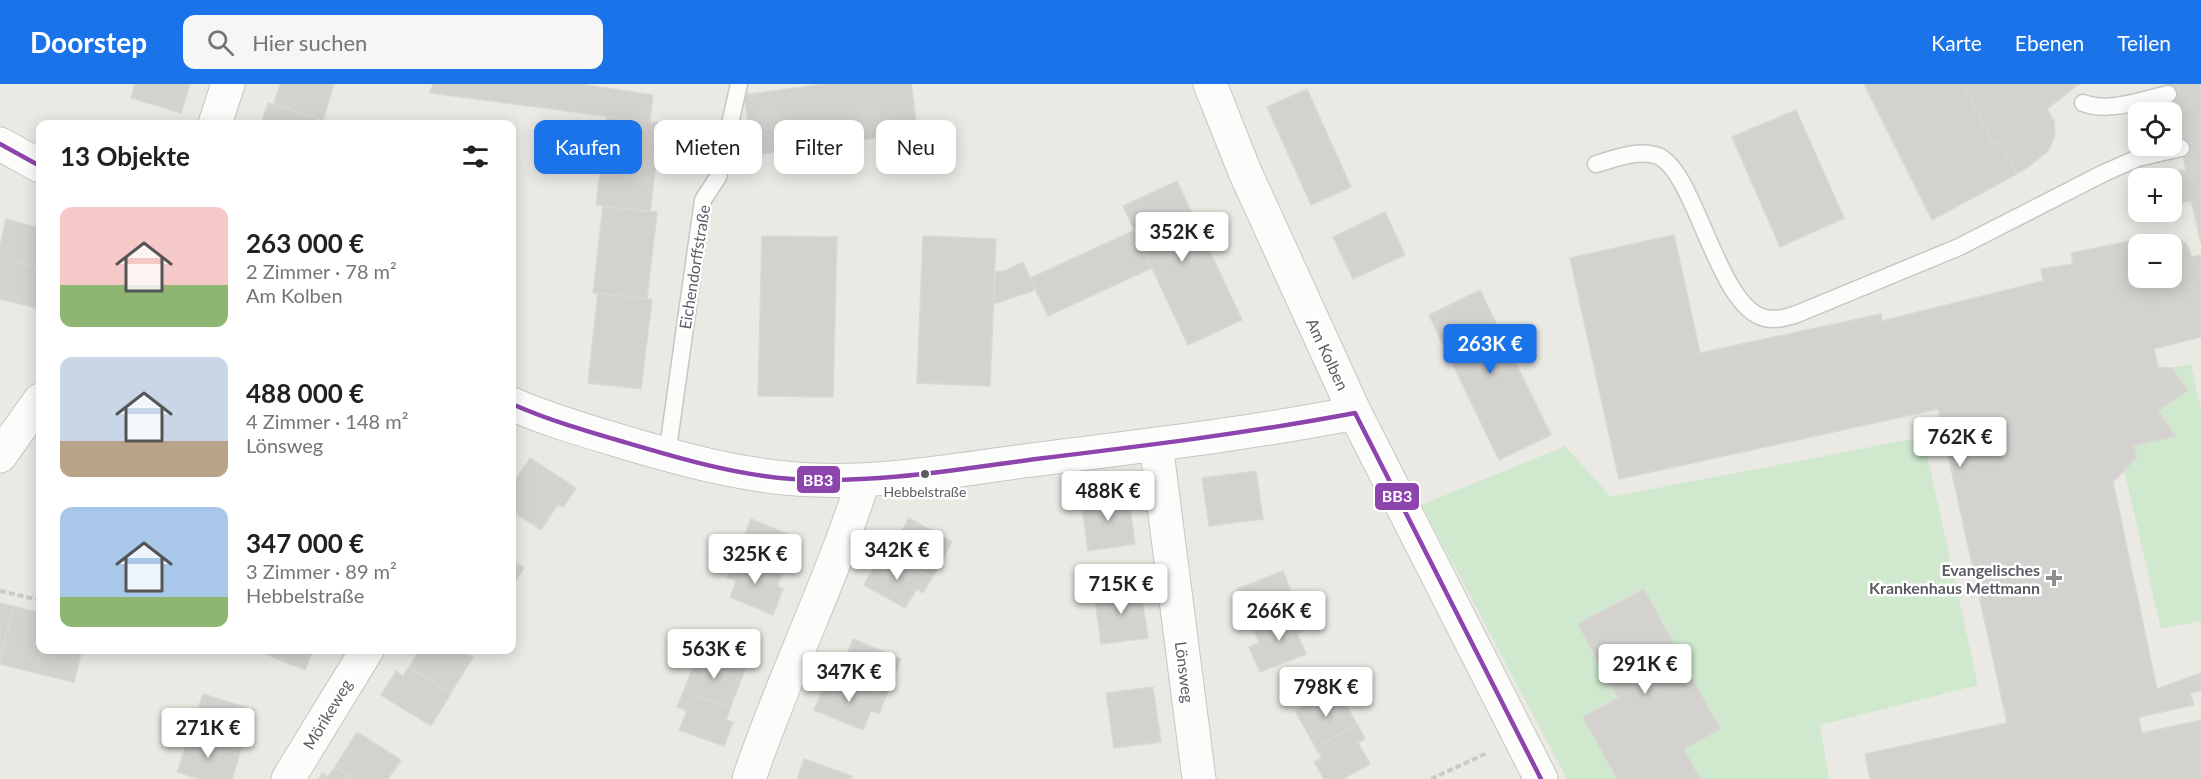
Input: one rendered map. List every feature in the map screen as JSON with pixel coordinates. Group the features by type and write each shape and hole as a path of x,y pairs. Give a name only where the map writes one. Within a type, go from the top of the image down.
{"street":[{"path":"216,120 228,84"},
{"name":"Am Kolben","path":"1210,84 1245,172 1355,413 1541,779"},
{"path":"0,144 36,164"},
{"path":"0,456 36,406"},
{"path":"516,409 667,455 770,477 863,481 1156,444 1299,424 1355,413"},
{"name":"Lönsweg","path":"1156,444 1199,779"},
{"path":"749,779 769,721 850,521 863,481"},
{"name":"Mörikeweg","path":"288,779 365,654"}],"lane":[{"name":"Eichendorffstraße","path":"667,455 703,200 718,177 739,84"},
{"path":"2083,102 2095,108 2106,107 2168,94"},
{"path":"1596,164 1642,153 1664,159 1679,180 1738,298 1761,317 1774,319 1797,314 1959,247 2104,173 2147,156"}],"path":[{"path":"0,591 36,599"},
{"path":"1431,779 1520,739"}],"green space":[{"path":"2191,364 2201,410 2201,621 2161,629 2124,470 2137,457 2134,446 2176,436 2158,411 2187,390 2172,368"},
{"path":"1923,437 1978,685 1820,725 1829,779 1567,779 1422,505 1565,446 1611,497"}],"building":[{"path":"135,84 190,84 181,113 131,98"},
{"path":"280,84 334,84 323,120 274,104"},
{"path":"433,84 579,84 653,95 650,122 430,93"},
{"path":"825,84 911,84 916,120 876,120 876,138 864,139 864,120 774,120 774,152 762,154 762,120 748,120 744,95"},
{"path":"1864,84 1963,84 1994,145 1999,141 2017,174 1932,220"},
{"path":"1963,84 2079,84 2047,109 2054,121 2055,136 2048,151 2017,174 1999,141 1994,145"},
{"path":"2167,84 2201,84 2201,243 2191,200 2182,203 2182,171 2186,170 2182,152 2182,102 2171,102"},
{"path":"1307,89 1351,187 1311,205 1267,107"},
{"path":"268,103 317,118 316,120 262,120"},
{"path":"1796,110 1844,218 1780,247 1732,137"},
{"path":"607,117 634,120 607,120"},
{"path":"642,121 654,122 655,174 650,212 596,205 600,174 642,174"},
{"path":"1177,181 1242,320 1188,345 1123,206"},
{"path":"603,206 657,212 647,299 593,293"},
{"path":"1385,212 1405,255 1353,279 1333,237"},
{"path":"6,219 36,227 36,267 0,258"},
{"path":"1135,230 1152,268 1048,316 1030,278"},
{"name":"Evangelisches Krankenhaus Mettmann","path":"1674,235 1700,353 1881,314 1882,321 2043,281 2041,269 2073,264 2071,253 2128,241 2128,288 2182,288 2182,241 2186,243 2192,257 2201,255 2201,337 2154,349 2158,367 2172,368 2188,390 2158,411 2176,436 2134,446 2137,457 2113,482 2157,689 2201,673 2201,690 2190,694 2194,705 2139,717 2142,733 2201,720 2201,779 1870,779 1865,754 2007,723 1938,409 1619,479 1570,258"},
{"path":"762,236 837,237 833,397 758,396"},
{"path":"923,236 996,239 990,386 917,383"},
{"path":"0,258 36,267 36,308 0,299"},
{"path":"1023,262 1035,290 994,304 995,272 1004,271"},
{"path":"1480,290 1551,435 1499,460 1429,315"},
{"path":"598,293 652,300 641,389 588,383"},
{"path":"530,458 576,488 563,507 558,504 541,530 516,514 516,479"},
{"path":"1256,471 1263,519 1209,526 1202,478"},
{"path":"1128,492 1135,544 1088,551 1081,499"},
{"path":"909,518 952,542 932,578 889,554"},
{"path":"751,519 797,538 782,575 736,556"},
{"path":"889,554 932,578 923,593 917,589 905,608 864,585 878,560 883,564"},
{"path":"736,556 782,575 777,586 783,589 773,615 730,597 736,581 727,577"},
{"path":"516,563 524,568 516,581"},
{"path":"1283,571 1299,611 1254,629 1237,589"},
{"path":"1140,585 1148,638 1101,644 1094,591"},
{"path":"1644,589 1720,729 1684,749 1700,779 1617,779 1583,717 1618,698 1578,624"},
{"path":"0,603 13,606 0,659"},
{"path":"13,606 36,612 36,654 41,654 36,673 0,664"},
{"path":"1299,611 1306,629 1297,633 1306,654 1260,672 1249,647 1259,643 1254,629"},
{"path":"853,639 901,659 886,696 838,677"},
{"path":"699,652 745,670 730,708 684,690"},
{"path":"41,654 81,654 74,682 36,673"},
{"path":"266,654 311,654 305,670"},
{"path":"417,654 468,654 473,657 451,693 409,667"},
{"path":"409,667 451,693 431,726 381,695 396,671 403,676"},
{"path":"838,677 886,696 879,714 871,710 863,730 814,710 825,684 834,687"},
{"path":"1153,687 1161,742 1114,748 1106,693"},
{"path":"1336,688 1357,724 1316,748 1295,711"},
{"path":"684,690 730,708 726,720 733,722 724,746 679,730 687,711 677,707"},
{"path":"203,694 254,710 241,750 190,733"},
{"path":"1357,724 1365,739 1358,743 1370,764 1343,779 1324,779 1314,762 1322,758 1316,748"},
{"path":"357,732 401,760 388,779 354,779 335,767"},
{"path":"190,733 241,750 232,779 199,779 177,772"},
{"path":"804,759 852,776 851,779 797,779"},
{"path":"335,767 354,779 319,779 322,773 328,777"}],"transit line":[{"name":"BB3","path":"0,144 36,164"},
{"name":"BB3","path":"516,406 581,429 707,465 771,477 823,480 884,478 945,471 1196,439 1355,413 1541,779"}],"place":[{"name":"Hebbelstraße","path":"925,474"},
{"name":"Evangelisches Krankenhaus Mettmann","path":"2054,578"}]}
